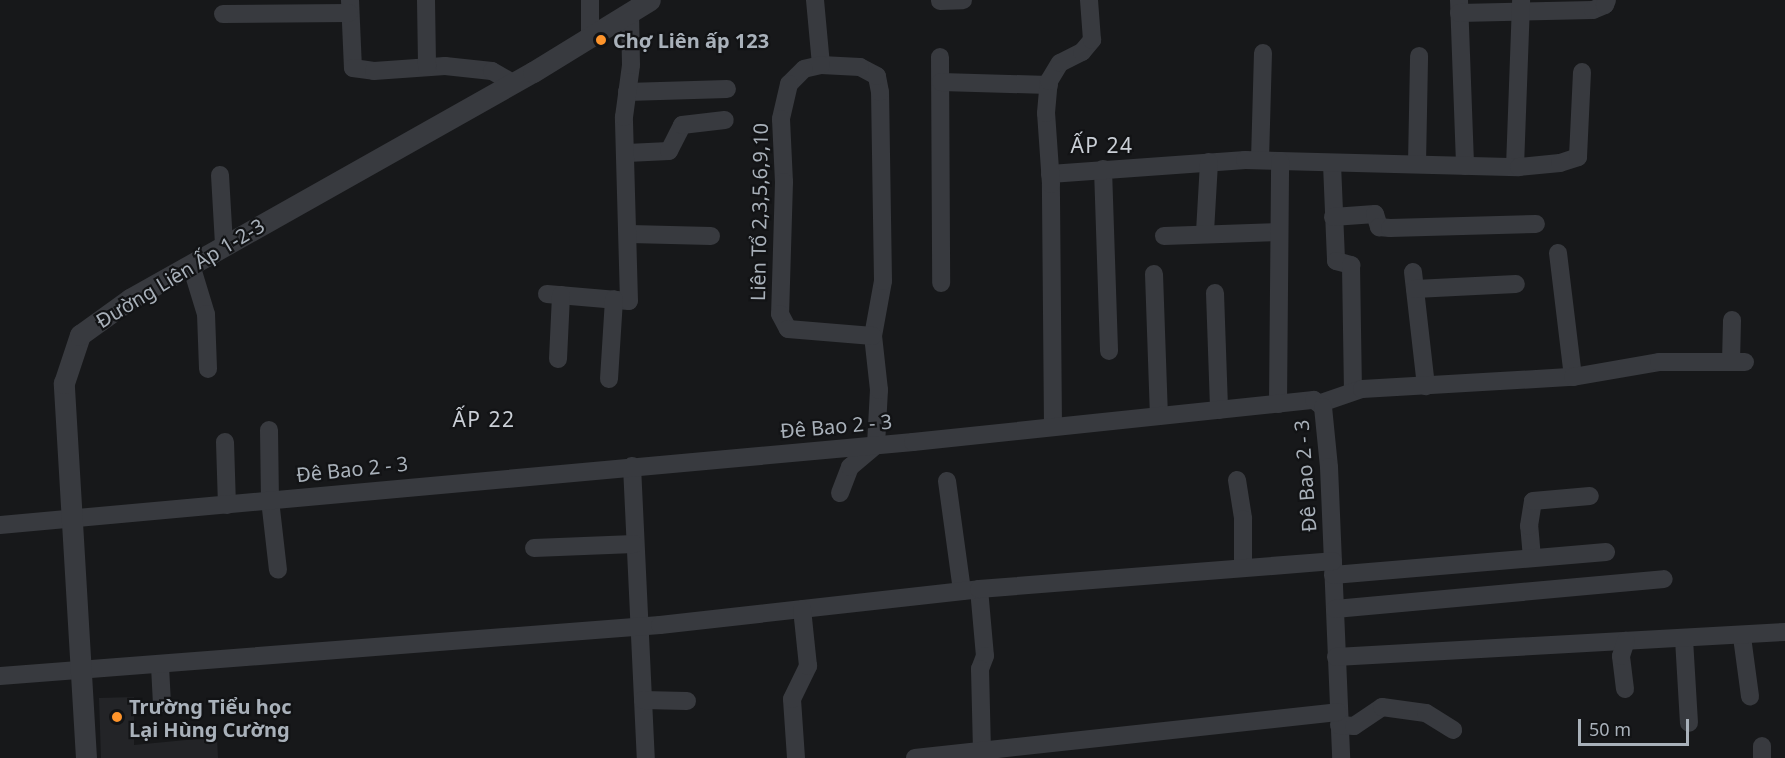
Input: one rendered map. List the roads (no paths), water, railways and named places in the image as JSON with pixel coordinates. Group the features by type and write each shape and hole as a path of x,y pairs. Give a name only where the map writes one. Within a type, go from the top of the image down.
{"street":[{"path":"426,0 427,67"},
{"path":"590,0 590,36"},
{"name":"Đường Liên Ấp 1-2-3","path":"86,758 64,383 80,335 130,299 650,0"},
{"path":"815,0 821,65"},
{"path":"940,0 963,0"},
{"path":"1053,427 1050,174 1046,113 1048,85 1060,63 1082,52 1092,40 1089,0"},
{"path":"1465,166 1459,7 1521,5 1593,10 1600,8 1607,0"},
{"path":"1515,167 1521,5"},
{"path":"224,14 349,7 353,68 427,67 492,71 511,82"},
{"path":"558,359 554,295 629,301 632,292 624,117 631,65 630,12"},
{"path":"1260,160 1263,53"},
{"path":"1417,164 1419,56"},
{"path":"940,57 941,283"},
{"name":"Liên Tổ 2,3,5,6,9,10","path":"873,336 788,329 780,314 784,182 781,119 789,84 804,69 821,65 860,67 877,76 883,280 873,336 879,390 876,445"},
{"path":"1050,174 1260,160 1332,164 1515,167 1560,163 1578,157 1582,72"},
{"path":"941,82 1048,85"},
{"path":"627,92 728,89"},
{"path":"627,153 669,151 682,125 725,120"},
{"path":"1278,404 1280,161"},
{"path":"1205,232 1209,162"},
{"path":"1332,164 1336,261 1350,265 1353,391"},
{"path":"1103,169 1109,351"},
{"path":"220,175 224,245"},
{"path":"1333,217 1375,214 1379,227 1427,229 1536,224"},
{"path":"1164,236 1190,237 1205,232 1279,232"},
{"path":"630,234 711,236"},
{"path":"1558,253 1573,377"},
{"path":"191,264 197,297 206,314 208,369"},
{"path":"1154,274 1159,416"},
{"path":"1426,386 1414,280 1516,284"},
{"path":"1215,294 1219,410"},
{"path":"609,379 614,300"},
{"path":"1321,403 1353,391 1573,377 1659,362 1738,362 1732,320"},
{"name":"Đê Bao 2 - 3","path":"0,525 876,445 1314,400 1321,403 1329,467 1341,758"},
{"path":"269,430 270,500 278,570"},
{"path":"225,442 227,505"},
{"path":"840,493 850,467 876,445"},
{"path":"632,466 646,758"},
{"path":"1237,480 1243,519 1244,567"},
{"path":"947,481 985,656 980,669 985,754"},
{"path":"1532,558 1529,526 1533,501 1590,496"},
{"path":"534,548 634,544"},
{"path":"0,676 82,669 160,666 639,626 970,590 1244,567 1333,568 1606,552"},
{"path":"1335,609 1664,579"},
{"path":"796,758 792,699 808,666 802,609"},
{"path":"1742,637 1750,696"},
{"path":"1336,657 1626,641 1784,637"},
{"path":"1684,639 1689,723"},
{"path":"1625,688 1621,656 1626,641"},
{"path":"160,666 162,703"},
{"path":"643,700 687,701"},
{"path":"915,758 985,754 1339,718 1354,726 1382,707 1426,713 1453,730"}],"place":[{"name":"Chợ Liên ấp 123","path":"601,40"},
{"name":"Trường Tiểu học Lại Hùng Cường","path":"117,717"}],"district":[{"name":"ẤP 24","path":"1102,145"},
{"name":"ẤP 22","path":"484,419"}]}
